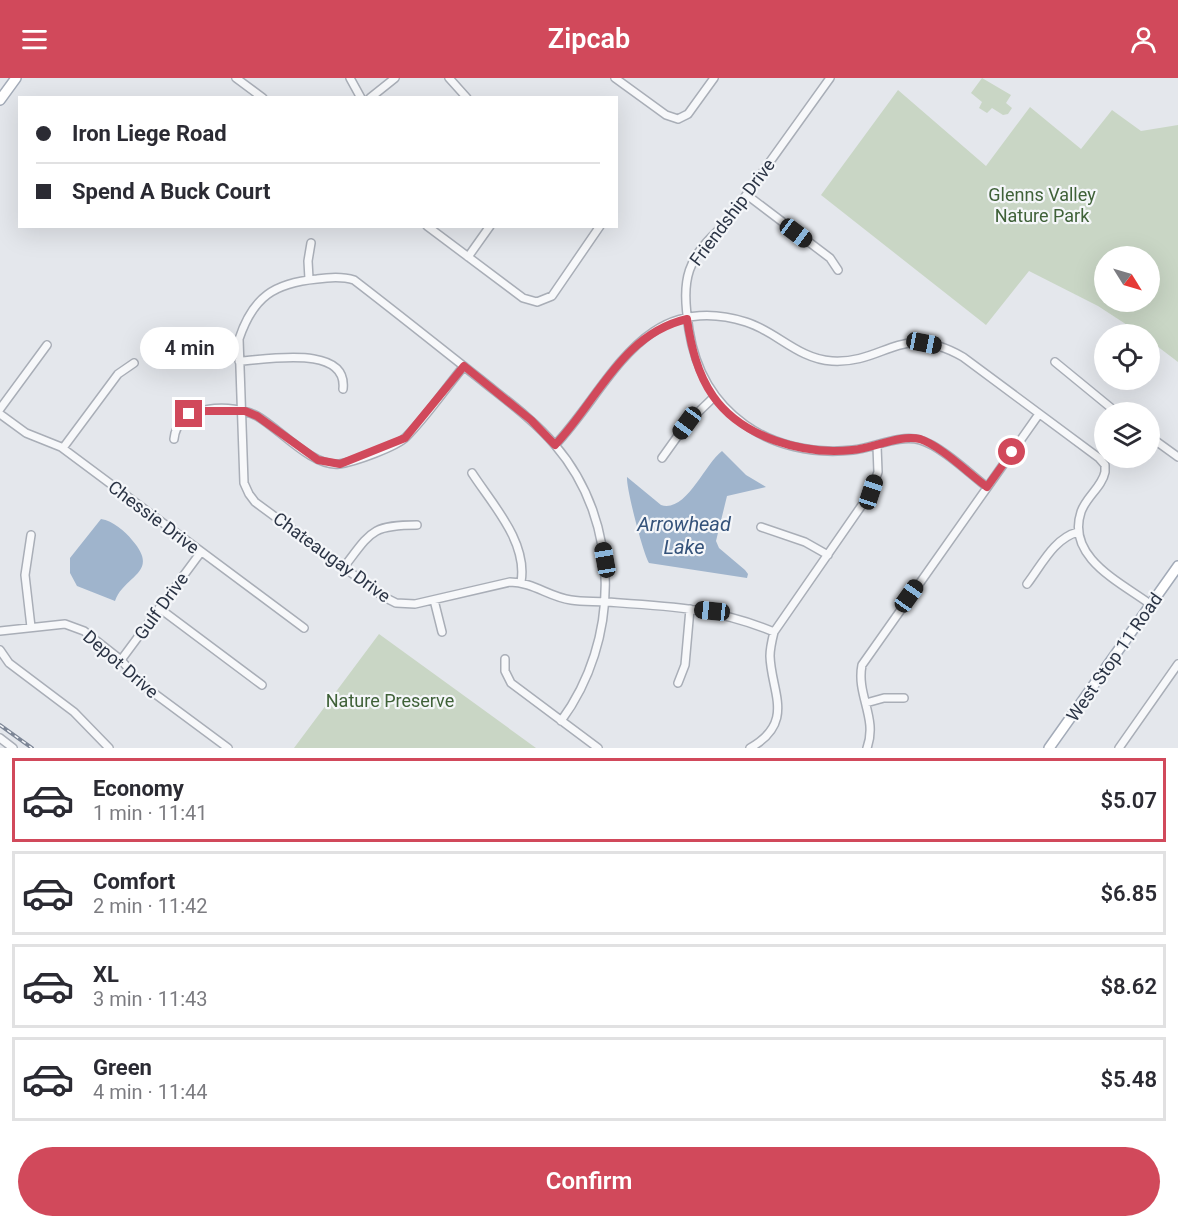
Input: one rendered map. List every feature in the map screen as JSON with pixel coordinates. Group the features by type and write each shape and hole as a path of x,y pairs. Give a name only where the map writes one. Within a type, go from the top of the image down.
{"main road":[{"path":"0,100 16,78"},
{"name":"West Stop 11 Road","path":"1049,748 1178,566"}],"street":[{"path":"236,78 260,96"},
{"path":"350,78 360,96"},
{"path":"372,96 395,78"},
{"path":"449,78 464,96"},
{"path":"615,78 666,116 679,119 688,114 714,78"},
{"name":"Friendship Drive","path":"830,78 747,195 726,223 705,241 689,267 684,292 696,362 714,397 741,423 786,444 832,451 877,446 905,439 920,440 987,487"},
{"path":"747,195 830,258 838,270"},
{"path":"430,228 524,298 539,302 552,296 599,228"},
{"path":"468,257 489,228"},
{"path":"311,243 308,261 309,279 340,277 354,280 531,420 555,445 579,480 596,519 605,560 606,602 601,635 592,664 574,702 561,721"},
{"name":"Chateaugay Drive","path":"309,279 278,286 266,294 243,327 239,339 244,483 249,494 345,567 396,603 415,604 510,582 521,582 567,600 690,609 730,615 774,632"},
{"path":"555,445 576,423 630,349 660,327 687,319 720,316 747,322 769,332 802,353 829,361 854,360 906,343 940,346 963,357 1099,458 1109,468 1082,511 1078,532 1085,553 1095,564 1150,604"},
{"path":"0,409 47,345"},
{"path":"239,361 313,358 327,360 337,366 343,376 343,389"},
{"path":"1055,362 1104,402"},
{"path":"63,448 118,374 134,363"},
{"path":"174,439 178,423 189,414 200,411 241,411 257,416 318,460 340,464 405,438 464,366"},
{"path":"662,458 687,423 714,397"},
{"name":"Chessie Drive","path":"0,414 26,433 63,448 304,628"},
{"path":"867,748 872,724 860,684 862,665 1040,414"},
{"path":"1160,444 1178,457"},
{"path":"750,748 767,734 777,713 778,692 770,659 774,632 871,492 878,472 877,446"},
{"path":"472,473 518,545 522,561 521,582"},
{"path":"345,567 375,530 388,525 417,525"},
{"path":"761,527 805,542 828,555"},
{"path":"1028,584 1058,543 1065,537 1078,532"},
{"path":"31,535 25,575 31,627"},
{"name":"Gulf Drive","path":"122,660 201,552"},
{"path":"434,600 442,632"},
{"path":"159,608 262,685"},
{"path":"678,682 685,665 690,609"},
{"name":"Depot Drive","path":"0,631 31,627 75,626 122,660 143,685 228,748"},
{"path":"0,650 9,663 74,712 109,748"},
{"path":"505,659 505,671 511,683 598,748"},
{"path":"1119,748 1178,664"},
{"path":"866,703 885,698 904,698"},
{"path":"0,738 13,748"}],"green space":[{"path":"982,78 1011,95 1006,103 1012,108 1008,114 1003,115 992,108 987,113 979,108 982,102 971,93"},
{"name":"Glenns Valley Nature Park","path":"898,90 986,166 1030,107 1081,149 1112,110 1141,131 1178,125 1178,362 1160,348 1160,324 1126,324 1107,312 1160,312 1160,246 1094,246 1094,304 1029,271 986,325 821,195"},
{"name":"Nature Preserve","path":"379,634 536,748 294,748"}],"water":[{"name":"Arrowhead Lake","path":"722,451 746,475 766,487 727,496 716,541 719,548 745,570 748,574 747,578 649,563 635,520 627,477 661,505 670,506 687,495"},
{"path":"101,519 114,524 126,533 140,551 143,560 138,573 120,592 115,601 77,586 70,573 70,558"}],"railway":[{"path":"0,725 32,748"}],"route":[{"path":"189,414 200,411 245,411 257,416 318,460 340,464 405,438 464,366 531,420 555,445 576,423 630,349 660,327 687,319 696,362 714,397 741,423 766,436 806,449 832,451 854,450 910,438 920,440 931,445 987,487 1012,452"}]}
